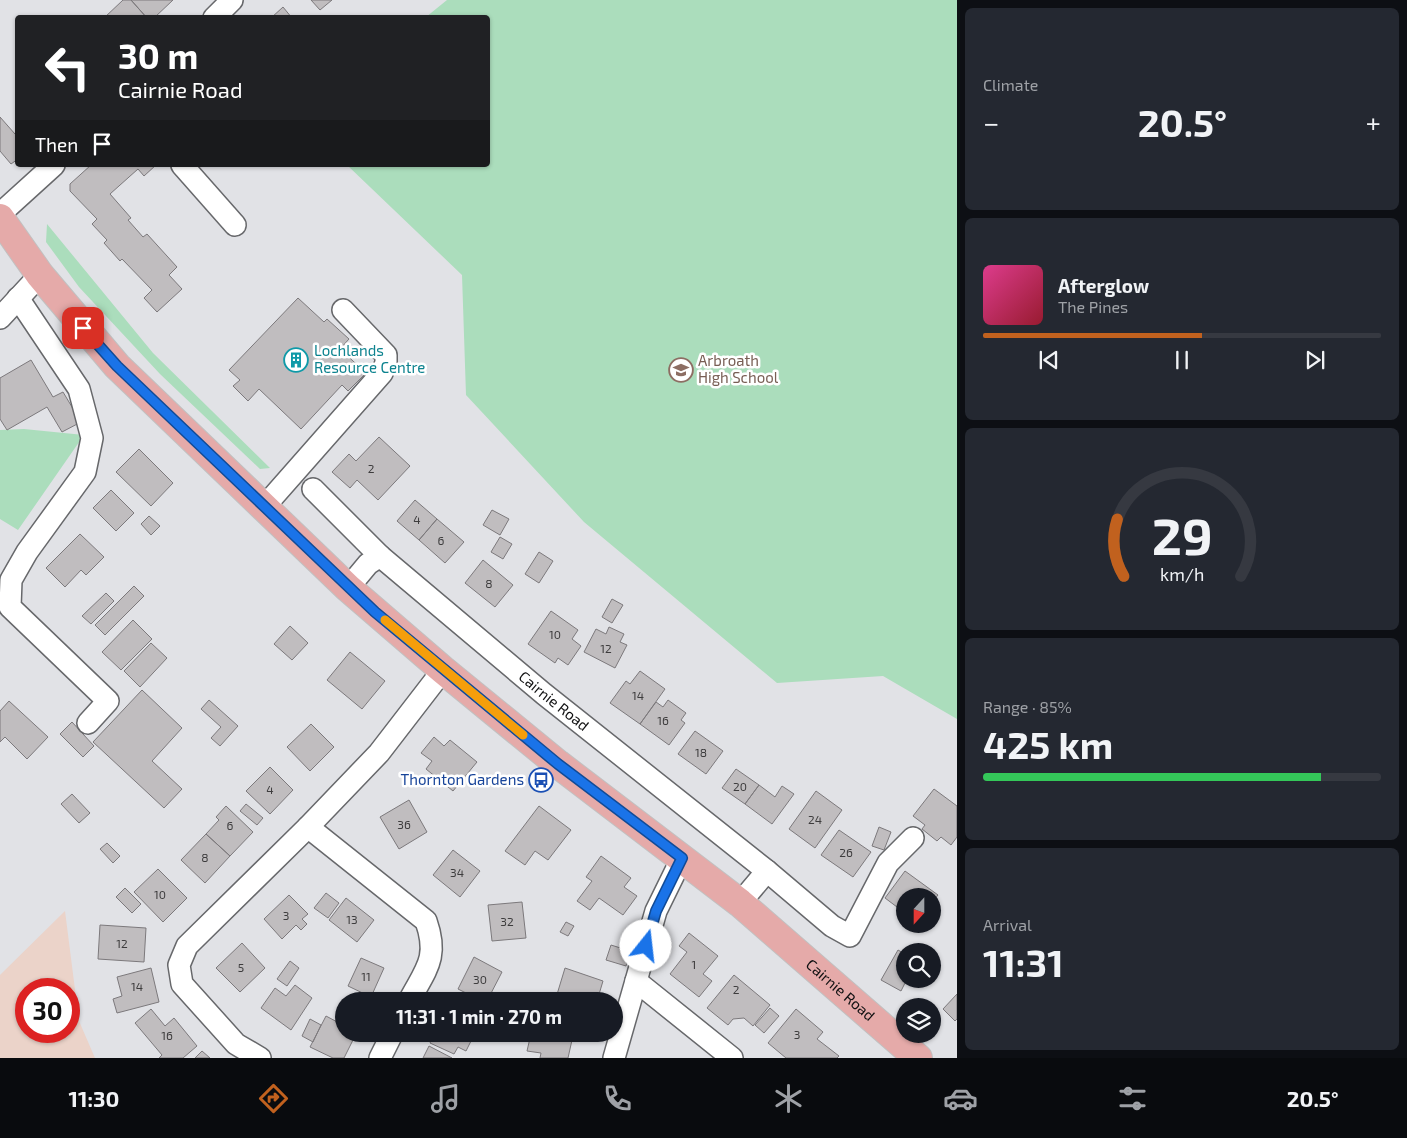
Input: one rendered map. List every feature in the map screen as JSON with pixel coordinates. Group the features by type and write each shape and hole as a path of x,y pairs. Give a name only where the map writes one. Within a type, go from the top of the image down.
{"main road":[{"name":"Cairnie Road","path":"0,218 40,274 117,366 348,588 443,670 558,764 740,903 918,1058"}],"street":[{"path":"217,15 232,0"},
{"path":"0,214 52,167"},
{"path":"184,167 235,225"},
{"path":"0,318 40,274"},
{"path":"18,298 79,389 92,438 85,472 27,552 11,580 5,613 108,701 88,723"},
{"path":"264,507 382,373 386,356 343,310"},
{"name":"Cairnie Road","path":"313,489 380,556 544,694 767,871 832,926 850,936 888,863 913,838"},
{"path":"348,588 368,564 380,556"},
{"path":"260,1058 236,1044 182,984 179,965 187,946 308,827 379,753 443,670"},
{"path":"308,827 426,921 432,938 432,956 414,992"},
{"path":"614,1058 656,911 682,858"},
{"path":"740,903 767,871"},
{"path":"636,981 732,1058"},
{"path":"380,1058 388,1042"}],"shaded area":[{"path":"65,911 74,978 15,978 15,1043 80,1043 80,1023 95,1058 0,1058 0,975"}],"green space":[{"name":"Arbroath High School","path":"447,0 957,0 957,719 883,676 777,683 584,522 466,395 462,275 349,167 490,167 490,15 428,15"},
{"path":"47,224 153,353 270,468 260,469 160,374 79,287 46,242"},
{"path":"24,429 84,435 18,530 0,519 0,430"}],"building":[{"path":"123,0 131,0 144,15 107,15"},
{"path":"131,0 173,0 157,15 144,15"},
{"path":"311,0 332,0 320,10"},
{"path":"283,7 290,15 274,15"},
{"path":"0,117 15,134 15,161 11,164 0,151"},
{"path":"89,167 154,167 144,176 138,169 110,194 131,218 128,220 143,237 147,234 177,267 169,275 182,289 157,312 144,298 152,290 122,259 120,261 104,243 107,240 92,224 97,219 70,191 70,184"},
{"name":"Lochlands Resource Centre","path":"298,298 324,322 327,319 349,339 340,349 366,373 348,391 342,385 301,429 259,389 248,401 233,386 240,380 229,370"},
{"path":"31,360 53,397 63,392 81,422 62,432 47,407 7,430 0,419 0,378"},
{"path":"379,437 410,466 378,500 357,480 350,488 332,472 349,454 356,461"},
{"path":"139,449 173,483 151,506 116,472"},
{"path":"111,490 134,513 116,531 93,508"},
{"path":"415,500 437,519 419,540 397,521"},
{"path":"492,510 509,519 500,535 483,525"},
{"path":"149,516 160,526 151,535 141,524"},
{"path":"437,519 464,542 445,563 419,540"},
{"path":"80,534 104,557 86,575 81,570 65,587 46,568"},
{"path":"500,537 512,544 503,559 491,552"},
{"path":"539,552 553,561 539,583 525,574"},
{"path":"483,560 513,585 495,607 465,583"},
{"path":"134,586 144,596 105,635 95,625"},
{"path":"106,593 114,601 91,624 82,616"},
{"path":"612,599 623,605 612,623 602,617"},
{"path":"551,611 578,630 572,639 581,646 568,665 558,658 555,663 528,644"},
{"path":"133,620 152,639 121,670 102,652"},
{"path":"290,626 308,643 292,660 274,644"},
{"path":"609,627 624,634 620,642 627,645 615,668 584,652 596,629 606,634"},
{"path":"151,643 167,658 140,687 124,671"},
{"path":"350,652 385,681 362,709 327,680"},
{"path":"640,671 665,689 640,724 610,703 626,681 630,684"},
{"path":"142,690 182,728 152,761 182,789 164,808 93,742"},
{"path":"209,700 238,726 220,746 211,738 221,727 201,709"},
{"path":"668,700 686,713 681,720 685,723 669,745 640,724 656,702 663,707"},
{"path":"9,701 48,737 27,759 5,737 0,742 0,711"},
{"path":"72,722 94,746 83,757 60,734"},
{"path":"311,724 334,747 310,771 287,747"},
{"path":"695,731 723,751 706,774 678,754"},
{"path":"434,737 444,746 450,740 477,762 453,791 426,769 432,761 421,753"},
{"path":"270,767 293,790 270,814 246,791"},
{"path":"736,769 759,785 745,804 722,788"},
{"path":"759,785 775,797 782,786 794,794 772,824 745,804"},
{"path":"934,789 957,806 957,837 951,845 941,837 937,841 922,829 925,825 913,816"},
{"path":"816,791 842,810 815,848 789,829"},
{"path":"72,794 90,813 79,823 61,804"},
{"path":"409,800 427,832 399,849 380,817"},
{"path":"246,804 263,818 257,825 240,811"},
{"path":"226,806 253,832 230,856 206,834 219,820 216,817"},
{"path":"539,806 571,830 548,860 535,851 525,865 505,851"},
{"path":"879,827 891,832 884,850 872,846"},
{"path":"839,830 871,852 853,877 821,855"},
{"path":"206,834 230,856 205,883 181,860"},
{"path":"107,843 120,856 113,863 100,849"},
{"path":"453,850 480,871 460,897 433,875"},
{"path":"601,856 631,878 624,887 637,896 623,915 599,898 590,910 577,901 592,881 586,877"},
{"path":"158,869 187,898 163,922 134,892"},
{"path":"905,871 928,888 896,888 896,906 885,898"},
{"path":"125,888 141,904 132,913 116,897"},
{"path":"326,893 339,903 328,918 314,908"},
{"path":"289,895 308,914 302,919 307,924 301,930 296,925 282,939 264,919"},
{"path":"346,898 374,920 357,942 329,920"},
{"path":"522,902 526,938 492,941 488,905"},
{"path":"566,922 574,926 568,936 560,932"},
{"path":"100,925 146,928 144,962 98,959"},
{"path":"689,933 718,956 703,974 712,981 699,997 670,974 687,952 679,946"},
{"path":"242,943 265,968 240,992 216,968"},
{"path":"611,945 630,951 626,966 606,960"},
{"path":"896,954 896,988 902,988 901,991 881,980"},
{"path":"474,957 502,972 492,992 464,992 458,989"},
{"path":"361,958 384,968 373,992 361,992 348,986"},
{"path":"290,961 299,968 287,986 277,979"},
{"path":"151,968 159,1002 117,1013 113,999 122,996 117,977"},
{"path":"565,968 603,981 600,992 558,992"},
{"path":"734,975 770,1005 753,1026 744,1018 733,1019 728,1025 707,1008"},
{"path":"295,985 312,998 291,1030 261,1008 275,988 286,996"},
{"path":"957,994 957,1019 955,1021 943,1009"},
{"path":"770,1008 779,1016 764,1033 755,1025"},
{"path":"151,1009 165,1026 174,1018 197,1046 183,1058 159,1058 162,1055 135,1023"},
{"path":"796,1009 823,1032 817,1039 839,1056 837,1058 786,1058 768,1043"},
{"path":"326,1016 335,1021 335,1042 352,1042 344,1058 333,1058 310,1047"},
{"path":"310,1019 321,1025 313,1042 302,1036"},
{"path":"470,1042 466,1051 458,1047 454,1054 430,1043"},
{"path":"529,1042 572,1042 568,1058 540,1058 541,1053 527,1051"},
{"path":"429,1046 452,1058 423,1058"},
{"path":"202,1051 210,1058 195,1058"}],"slow traffic":[{"path":"385,620 523,735"}],"place":[{"name":"Lochlands Resource Centre","path":"296,360"},
{"name":"Arbroath High School","path":"681,370"},
{"name":"Thornton Gardens","path":"541,780"}],"route":[{"path":"83,328 117,366 348,588 443,670 558,764 682,858 656,911 646,946"}]}
